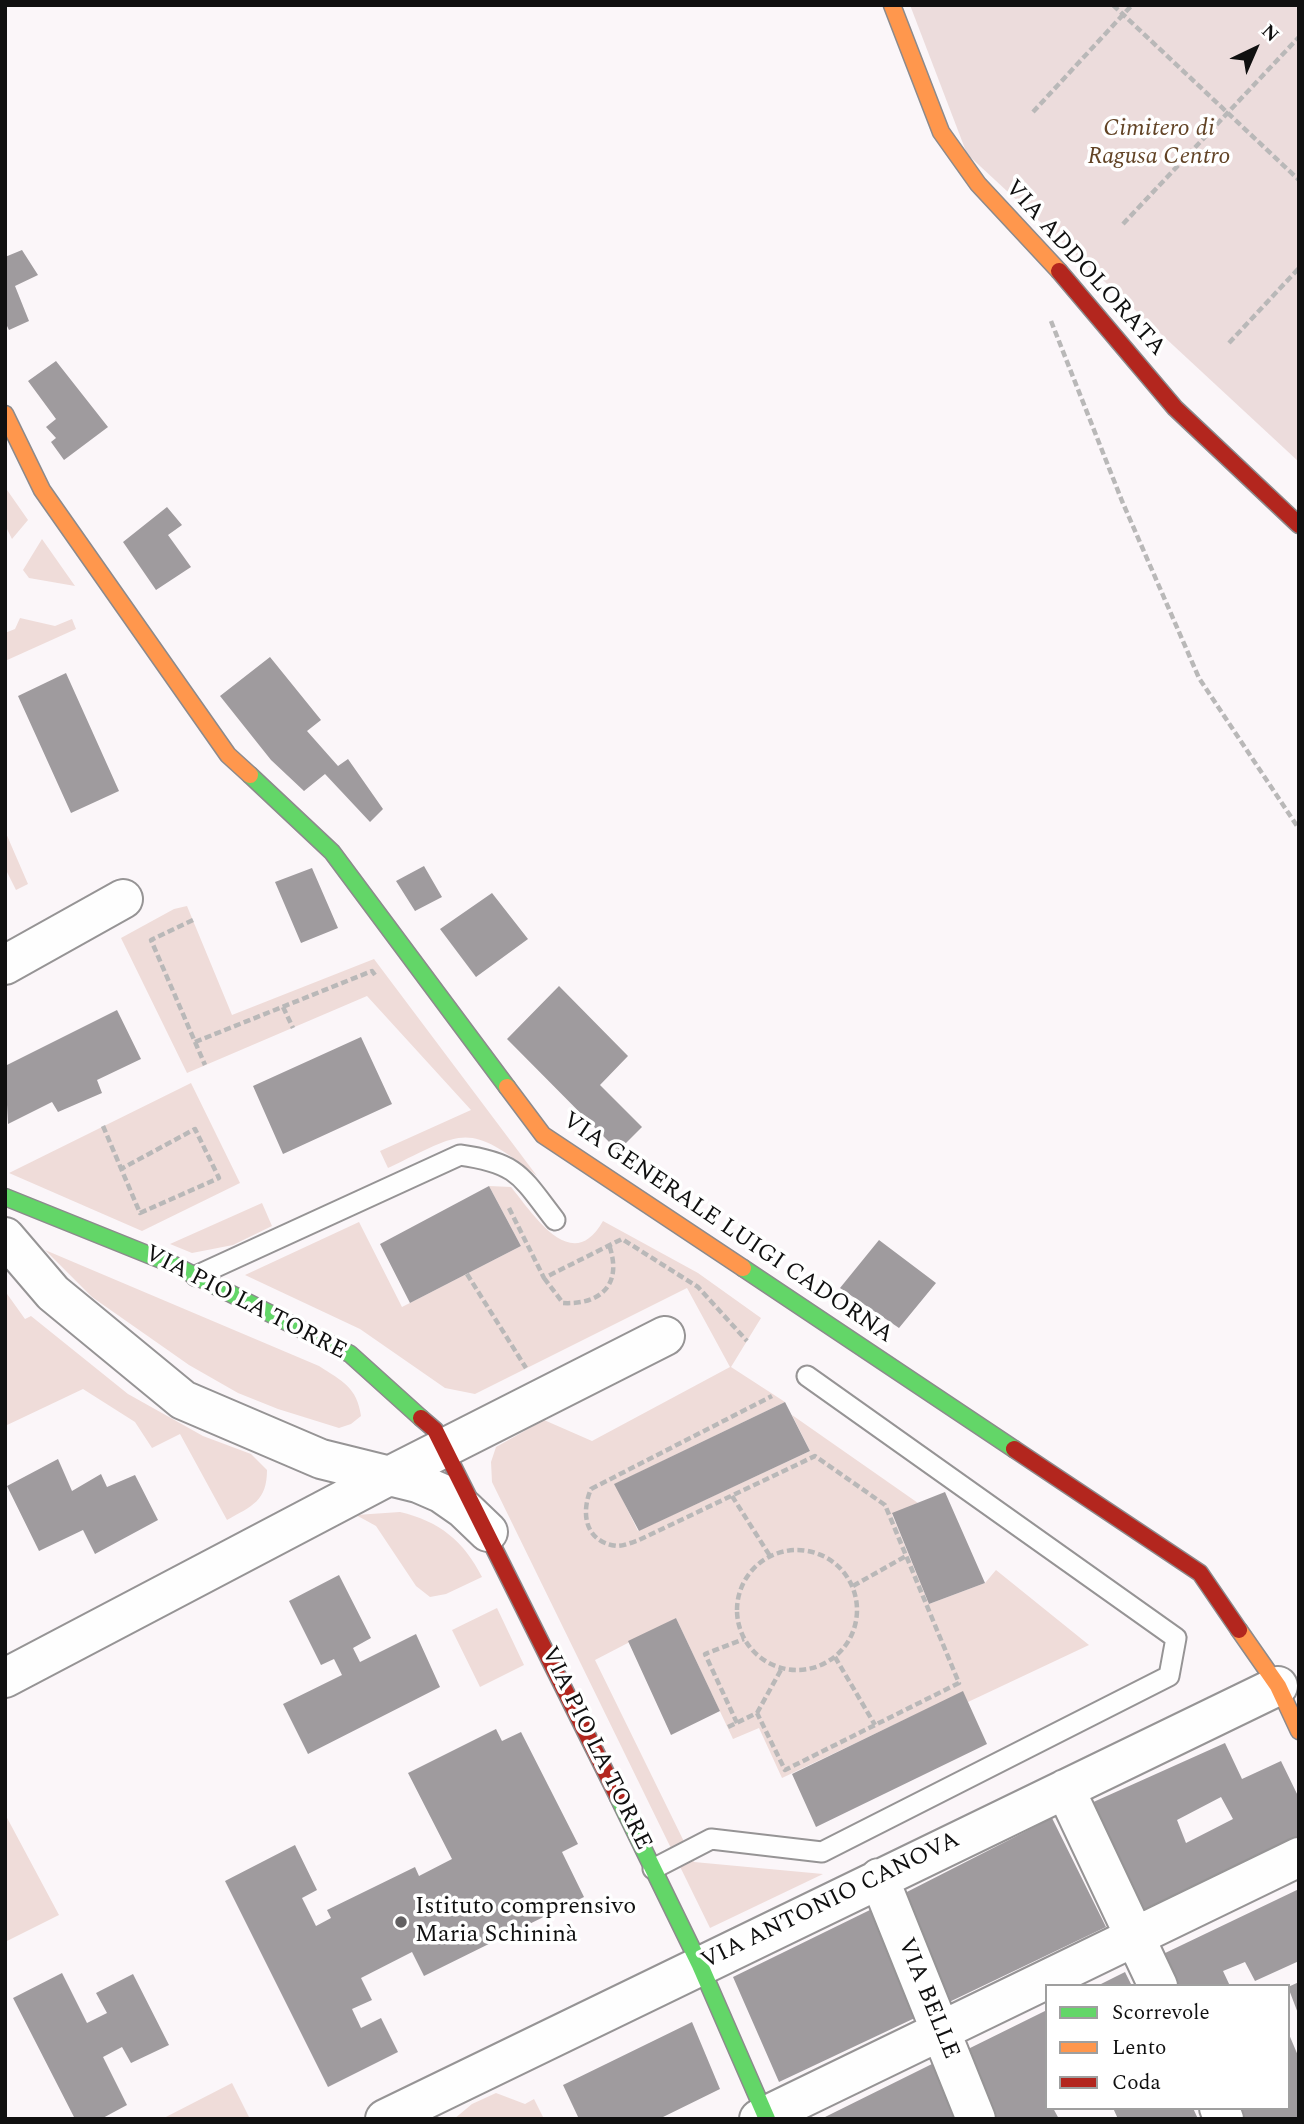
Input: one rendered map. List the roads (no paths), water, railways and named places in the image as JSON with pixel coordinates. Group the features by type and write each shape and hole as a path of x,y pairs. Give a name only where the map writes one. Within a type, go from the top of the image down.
{"street":[{"name":"VIA ADDOLORATA","path":"892,5 941,132 978,184 1037,245 1175,408 1299,525"},
{"name":"VIA GENERALE LUIGI CADORNA","path":"5,414 43,490 228,755 332,852 543,1135 1200,1573 1278,1686 1299,1731"},
{"path":"5,965 123,899"},
{"name":"VIA PIO LA TORRE","path":"5,1197 196,1276 350,1354 435,1430 489,1534 700,1965 764,2118"},
{"name":"VIA PIO LA TORRE","path":"5,1237 53,1293 183,1400 321,1459 418,1483 441,1493 464,1509 489,1534"},
{"path":"5,1678 387,1477 665,1336"},
{"name":"VIA ANTONIO CANOVA","path":"385,2119 1278,1686"},
{"path":"1065,1789 1157,1984"},
{"path":"764,2118 1299,1857"},
{"name":"VIA BELLE","path":"879,1878 976,2119"},
{"path":"405,2119 440,2091"}],"lane":[{"path":"196,1276 460,1155 495,1160 520,1174 555,1220"},
{"path":"653,1869 711,1839 822,1852 1169,1676 1176,1638 807,1376"}],"place":[{"name":"Istituto comprensivo Maria Schininà","path":"401,1922"}],"park label":[{"name":"Cimitero di Ragusa Centro","path":"1159,144"}]}
